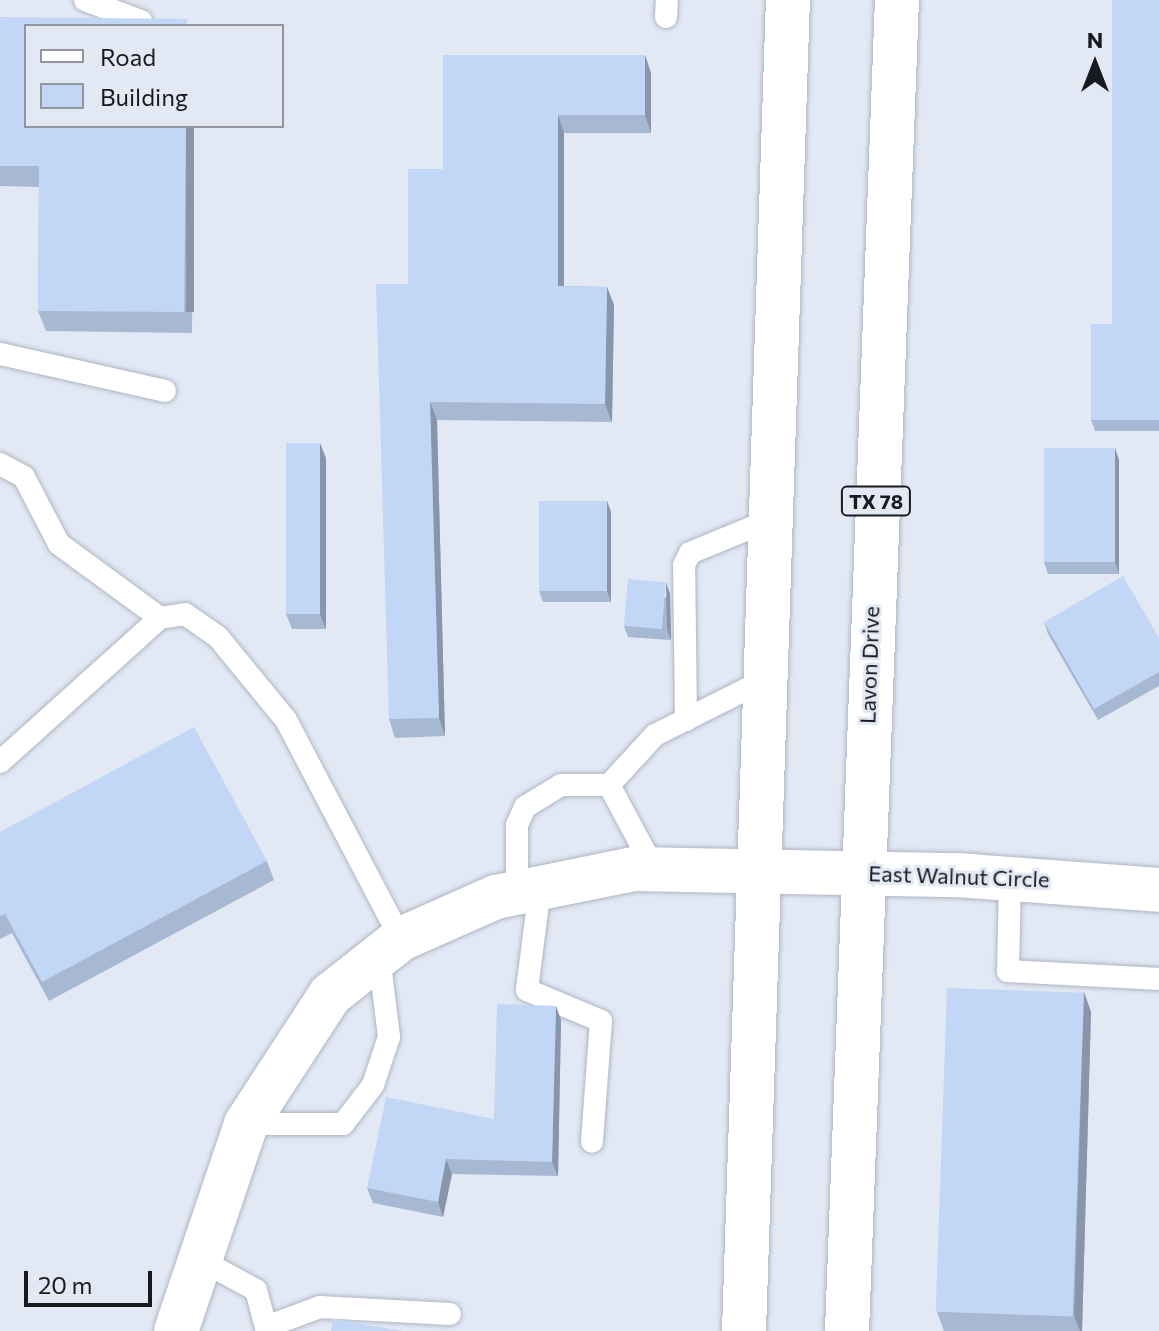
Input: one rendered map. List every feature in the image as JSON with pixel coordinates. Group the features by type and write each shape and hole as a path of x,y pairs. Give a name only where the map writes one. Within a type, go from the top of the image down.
{"main road":[{"path":"744,1331 787,0"},
{"name":"Lavon Drive","path":"847,1331 860,872 897,0"},
{"name":"East Walnut Circle","path":"176,1331 195,1257 246,1124 330,995 390,948 528,890 654,869 1010,877 1159,890"}],"lane":[{"path":"85,0 141,21"},
{"path":"0,354 165,391"},
{"path":"0,464 24,477 59,544 160,618"},
{"path":"686,720 684,565 690,553 770,520"},
{"path":"0,762 160,618 185,614 218,637 286,720 390,948 389,1037 373,1085 343,1124 246,1124"},
{"path":"592,1142 601,1021 527,990 528,890 517,825 525,807 561,785 609,785 655,735 765,680"},
{"path":"609,785 654,869"},
{"path":"1010,877 1008,971 1159,979"},
{"path":"195,1257 256,1290 267,1329 320,1307 450,1314"}],"building":[{"path":"1112,0 1159,0 1159,420 1091,420 1091,324 1112,324"},
{"path":"0,17 187,19 187,24 24,24 24,128 186,128 184,312 38,311 39,166 0,166"},
{"path":"443,55 645,55 645,115 558,115 558,286 607,287 605,404 430,402 439,718 389,719 376,284 408,284 408,169 443,169"},
{"path":"286,443 320,443 320,614 286,614"},
{"path":"1044,448 1115,448 1115,562 1044,562"},
{"path":"539,501 607,501 607,591 539,591"},
{"path":"1123,576 1159,638 1159,672 1094,709 1044,622"},
{"path":"628,579 666,582 662,629 624,626"},
{"path":"194,727 267,861 42,982 5,914 0,916 0,832"},
{"path":"947,988 1084,993 1073,1317 936,1312"},
{"path":"497,1004 556,1006 552,1162 446,1159 438,1202 367,1188 386,1097 494,1119"},
{"path":"333,1319 402,1331 331,1331"}]}
